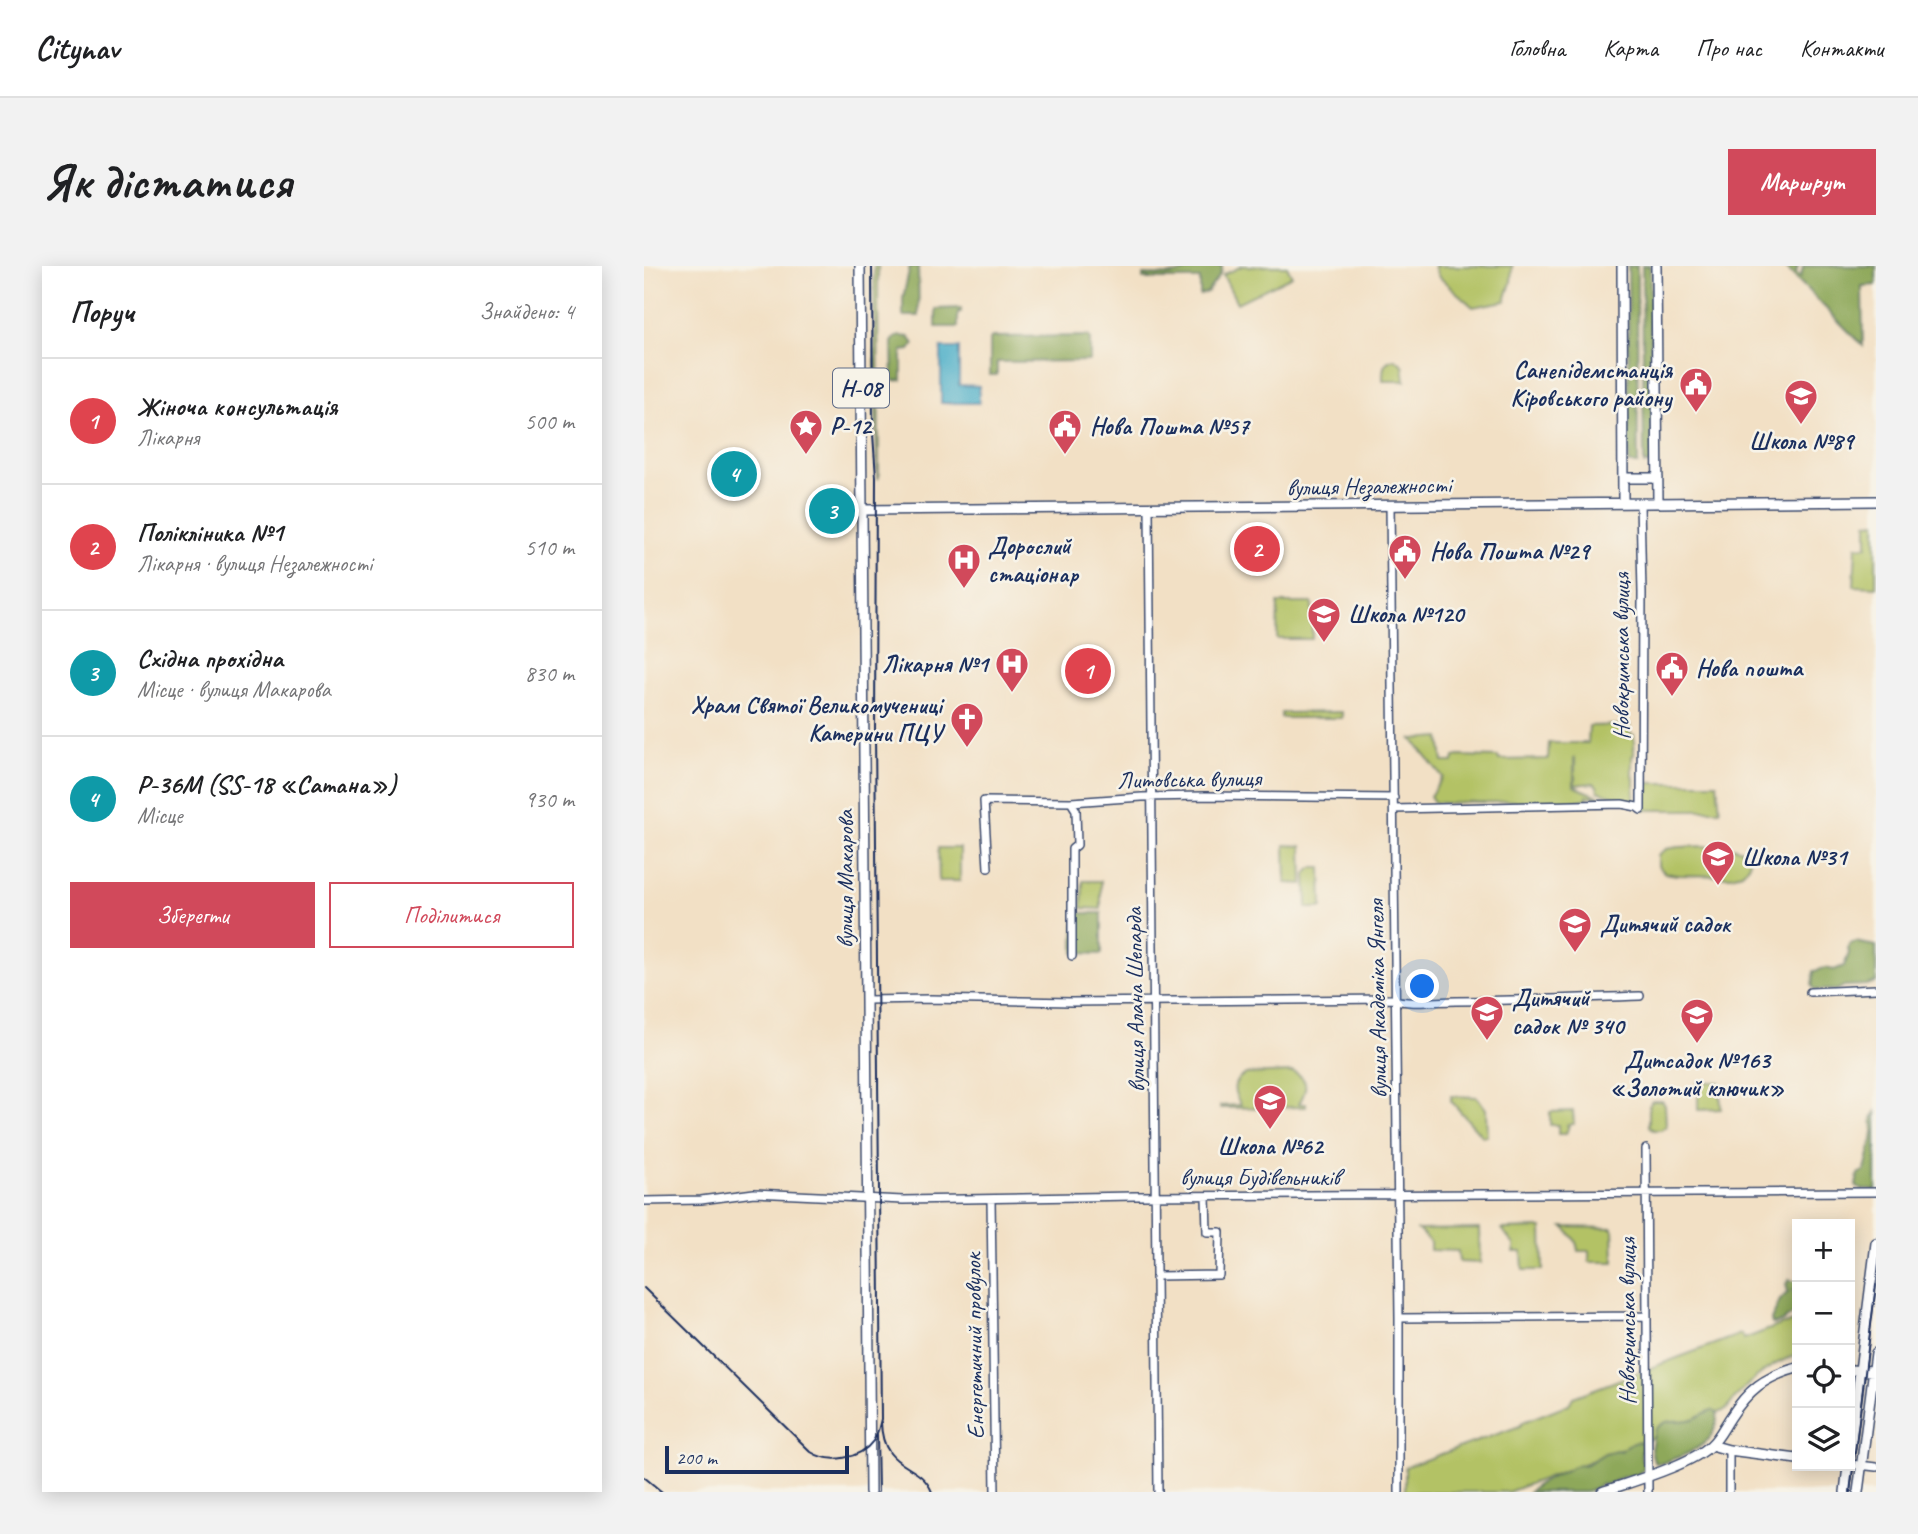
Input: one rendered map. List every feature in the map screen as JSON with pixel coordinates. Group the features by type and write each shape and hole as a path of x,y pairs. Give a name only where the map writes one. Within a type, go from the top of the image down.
{"main road":[{"name":"вулиця Макарова","path":"860,266 870,1492"},
{"path":"1622,266 1623,503"},
{"path":"1656,266 1658,503"},
{"path":"1623,478 1658,478"},
{"name":"вулиця Незалежності","path":"862,510 1876,501"},
{"path":"1855,1364 1876,1243"},
{"path":"1858,1492 1876,1353"},
{"path":"1602,1492 1691,1458 1711,1445 1753,1388 1792,1370"},
{"path":"1855,1370 1875,1371"},
{"path":"1711,1445 1792,1458"},
{"path":"1845,1492 1848,1471"}],"street":[{"name":"Новокримська вулиця","path":"1394,809 1622,804 1641,810 1640,503"},
{"name":"вулиця Академіка Янгеля","path":"1390,505 1399,1492"},
{"name":"вулиця Алана Шепарда","path":"1149,508 1158,1492"},
{"name":"Литовська вулиця","path":"988,868 984,801 1071,802 1152,796 1394,798"},
{"path":"1071,802 1076,810 1077,845 1072,849 1072,956"},
{"path":"1810,992 1876,989"},
{"path":"866,1000 1544,1000 1640,996"},
{"name":"Новокримська вулиця","path":"1646,1149 1648,1492"},
{"name":"вулиця Будівельників","path":"644,1201 701,1199 754,1193 903,1200 1876,1192"},
{"path":"1157,1276 1219,1275 1220,1232 1207,1232 1206,1196"},
{"name":"Енергетичний провулок","path":"991,1199 995,1492"},
{"path":"1399,1318 1646,1316"},
{"path":"1729,1450 1729,1492"},
{"path":"1855,1465 1876,1466"}],"green space":[{"path":"874,266 878,266 877,479"},
{"path":"910,266 918,266 919,316 903,316 903,298"},
{"path":"1187,266 1222,266 1222,270 1208,292 1200,295 1200,279 1143,279 1143,275 1179,273 1190,268"},
{"path":"1242,266 1287,266 1292,276 1237,303 1223,275"},
{"path":"1434,266 1512,266 1511,282 1505,301 1473,307 1438,276"},
{"path":"1628,266 1637,266 1638,464 1629,464"},
{"path":"1642,266 1650,266 1652,464 1644,464"},
{"path":"1784,266 1798,266 1796,273 1801,277 1803,266 1876,266 1876,285 1862,286 1863,346"},
{"path":"961,308 961,312 958,312 958,327 936,327 936,309"},
{"path":"900,336 909,337 914,344 910,350 902,351 902,380 893,381 892,342"},
{"path":"1088,336 1088,361 997,362 997,375 990,375 992,337"},
{"path":"1395,359 1403,365 1405,381 1383,381 1385,364"},
{"path":"1876,522 1876,587 1854,586 1856,547 1867,546 1867,523"},
{"path":"1278,603 1312,603 1312,639 1277,639"},
{"path":"1342,712 1342,718 1281,718 1281,713"},
{"path":"1630,725 1630,734 1634,735 1634,800 1598,791 1594,783 1575,785 1575,758 1574,786 1600,797 1587,796 1587,799 1576,801 1434,802 1430,796 1443,777 1412,739 1440,737 1443,762 1453,762 1454,757 1459,756 1498,757 1499,760 1548,759 1549,743 1588,743 1589,726"},
{"path":"1644,783 1717,783 1720,810 1645,810"},
{"path":"1285,845 1302,846 1303,884 1286,883"},
{"path":"938,848 960,848 960,881 939,881"},
{"path":"1736,848 1750,856 1749,866 1742,873 1731,876 1665,873 1658,866 1658,856 1666,849"},
{"path":"1311,868 1321,868 1322,908 1307,908 1306,874"},
{"path":"1083,881 1101,881 1101,909 1082,908"},
{"path":"1075,913 1102,913 1102,954 1074,953"},
{"path":"1857,942 1876,946 1876,982 1844,986 1837,990 1815,990 1812,986 1814,971 1825,968 1834,970 1844,966 1849,944"},
{"path":"1293,1072 1305,1082 1305,1090 1299,1104 1306,1104 1306,1107 1220,1108 1241,1105 1234,1088 1237,1080 1246,1074"},
{"path":"1698,1082 1720,1082 1721,1109 1698,1110"},
{"path":"1451,1096 1477,1097 1486,1109 1487,1136 1482,1136 1451,1101"},
{"path":"1652,1101 1662,1101 1665,1105 1666,1126 1661,1130 1653,1130 1649,1126 1649,1106"},
{"path":"1573,1111 1574,1124 1566,1125 1569,1125 1566,1134 1558,1134 1558,1125 1550,1125 1550,1112"},
{"path":"1876,1112 1876,1190 1863,1190 1856,1186 1858,1174 1865,1170 1872,1138 1872,1119"},
{"path":"1563,1227 1613,1228 1614,1262 1589,1262 1589,1251 1578,1251 1573,1238"},
{"path":"1542,1228 1543,1270 1523,1270 1522,1252 1514,1252 1514,1245 1502,1229"},
{"path":"1479,1229 1480,1263 1459,1262 1458,1251 1430,1250 1430,1242 1418,1230"},
{"path":"1792,1281 1792,1315 1772,1324 1771,1320 1780,1300 1788,1292 1786,1284"},
{"path":"1792,1323 1792,1357 1757,1376 1726,1410 1508,1492 1405,1492 1405,1467 1520,1426 1523,1422 1569,1404 1573,1397 1741,1334 1744,1339"},
{"path":"1713,1410 1717,1413 1716,1423 1709,1438 1687,1454 1664,1463 1654,1462 1651,1449 1655,1429 1666,1422 1693,1419"},
{"path":"1639,1441 1642,1445 1644,1467 1636,1475 1625,1476 1586,1492 1529,1492 1538,1484 1574,1466 1587,1464 1605,1453 1621,1451"}],"water":[{"path":"941,348 959,348 959,385 979,386 979,403 941,403"}],"tram line":[{"path":"644,1288 811,1452 827,1458 844,1458 860,1452 873,1441 881,1419 875,732 876,477 873,434 872,266"},
{"path":"1850,1492 1876,1285"},
{"path":"881,1422 888,1450 894,1458 919,1475 932,1492"},
{"path":"877,1434 878,1492"}],"railway":[{"path":"644,1477 662,1492"}],"place":[{"name":"Санепідемстанція Кіровського району","path":"1696,414"},
{"name":"Школа №89","path":"1801,426"},
{"name":"Р-12","path":"806,456"},
{"name":"Нова Пошта №57","path":"1065,456"},
{"name":"Р-36М (SS-18 «Сатана»)","path":"734,474"},
{"name":"Східна прохідна","path":"832,511"},
{"name":"Полікліника №1","path":"1257,549"},
{"name":"Нова Пошта №29","path":"1405,581"},
{"name":"Дорослий стаціонар","path":"964,590"},
{"name":"Школа №120","path":"1324,644"},
{"name":"Жіноча консультація","path":"1088,671"},
{"name":"Лікарня №1","path":"1012,694"},
{"name":"Нова пошта","path":"1672,698"},
{"name":"Храм Святої Великомучениці Катерини ПЦУ","path":"967,749"},
{"name":"Школа №31","path":"1718,887"},
{"name":"Дитячий садок","path":"1575,954"},
{"name":"Дитячий садок № 340","path":"1487,1042"},
{"name":"Дитсадок №163 «Золотий ключик»","path":"1697,1045"},
{"name":"Школа №62","path":"1270,1131"}]}
